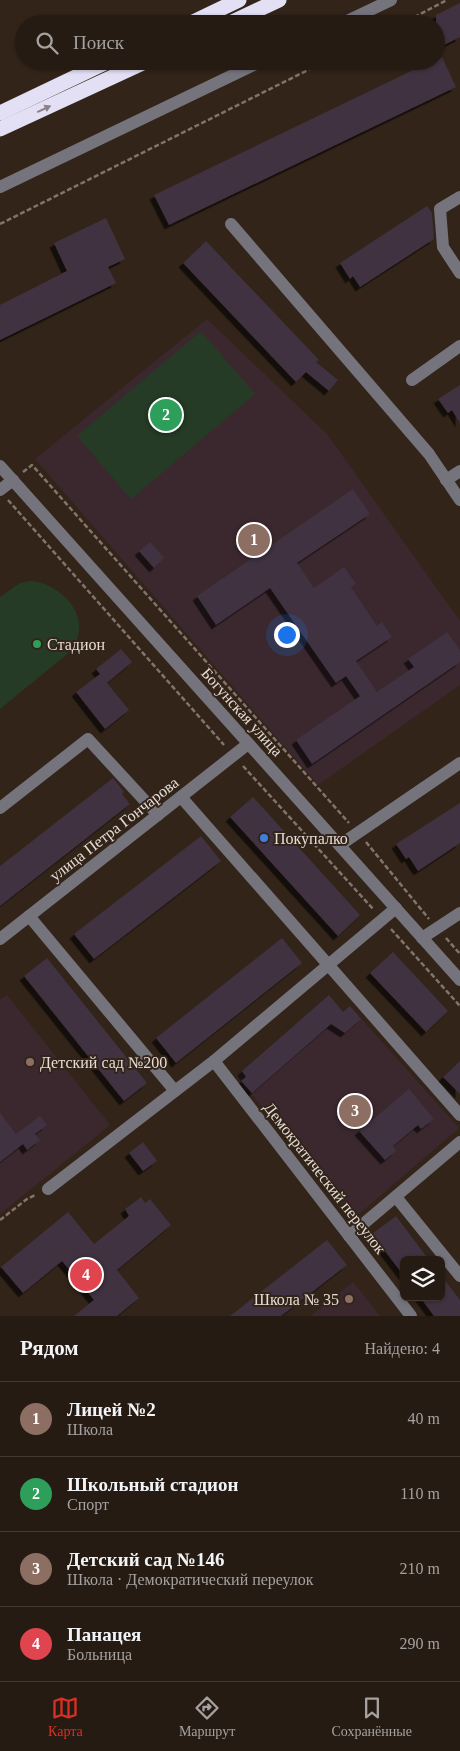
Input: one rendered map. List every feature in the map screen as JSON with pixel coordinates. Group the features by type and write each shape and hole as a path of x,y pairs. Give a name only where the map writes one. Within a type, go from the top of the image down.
{"highway":[{"path":"207,15 239,0"},
{"path":"247,15 279,0"},
{"path":"0,113 90,70"},
{"path":"0,129 128,70"}],"street":[{"path":"356,15 377,3 391,0"},
{"path":"0,187 243,70"},
{"path":"460,197 440,208 443,247 460,273"},
{"path":"231,224 429,454 460,500"},
{"path":"412,380 460,346"},
{"name":"Богунская улица","path":"0,466 460,980"},
{"path":"446,480 460,471"},
{"path":"3,494 13,480"},
{"path":"0,808 88,739 158,815"},
{"name":"улица Петра Гончарова","path":"0,939 248,744"},
{"path":"340,844 460,763"},
{"path":"181,796 460,1115"},
{"path":"48,1189 214,1061 396,908"},
{"path":"422,938 460,913"},
{"path":"29,916 175,1092"},
{"name":"Демократический переулок","path":"214,1061 411,1316"},
{"path":"350,1236 460,1142"},
{"path":"396,1197 460,1276"}],"path":[{"path":"418,15 447,0"},
{"path":"0,224 308,70"},
{"path":"32,465 358,832 460,954"},
{"path":"3,494 212,733 460,1006"},
{"path":"0,1220 27,1199 48,1189"}],"shaded area":[{"path":"207,319 327,434 460,621 460,685 318,785 35,459"},
{"name":"Детский сад №200","path":"7,995 110,1125 0,1214 0,1000"},
{"path":"329,995 343,1012 350,1006 459,1128 352,1220 238,1075"},
{"name":"Школа № 35","path":"353,1282 380,1316 310,1316"}],"green space":[{"path":"201,331 255,394 131,499 77,436"},
{"name":"Стадион","path":"39,582 57,590 65,597 76,612 79,621 79,631 74,644 66,655 0,709 0,597 20,583"}],"building":[{"path":"460,3 460,37 445,44 445,15 436,15"},
{"path":"445,63 456,87 169,225 154,195 413,70 445,70"},
{"path":"427,206 432,213 434,239 360,287 353,276 350,279 340,263"},
{"path":"106,218 125,259 108,267 116,283 0,340 0,305 67,271 54,243"},
{"path":"206,241 319,360 316,362 338,380 329,391 306,372 296,382 183,263"},
{"path":"460,385 460,423 452,410 448,413 438,399"},
{"path":"353,489 370,514 297,563 314,588 344,567 356,584 351,587 377,626 382,622 392,637 356,661 377,692 414,667 408,659 447,632 460,650 460,662 312,764 296,740 360,696 346,676 336,683 270,588 216,625 197,596"},
{"path":"150,542 164,558 154,568 139,551"},
{"path":"121,649 132,662 107,683 129,710 105,729 76,692 100,674 96,669"},
{"path":"113,778 124,792 122,794 130,804 0,906 0,866"},
{"path":"253,797 360,915 338,936 230,817"},
{"path":"460,803 460,843 418,871 409,857 406,859 396,844"},
{"path":"201,836 221,861 94,959 74,934"},
{"path":"282,938 302,963 176,1063 156,1038"},
{"path":"393,952 448,1011 426,1032 370,973"},
{"path":"47,958 147,1083 124,1101 24,976"},
{"path":"329,995 343,1012 350,1006 361,1019 345,1033 331,1024 252,1093 241,1081 246,1077 242,1071"},
{"path":"460,1061 460,1094 443,1077"},
{"path":"409,1089 434,1119 421,1129 418,1125 393,1146 396,1151 385,1160 359,1131"},
{"path":"0,1113 16,1134 40,1116 47,1125 35,1134 40,1140 27,1150 23,1144 0,1162"},
{"path":"143,1142 157,1161 143,1171 129,1153"},
{"path":"141,1197 145,1203 150,1199 171,1225 117,1270 139,1298 117,1316 74,1316 94,1300 62,1261 23,1293 1,1267 68,1212 94,1244 129,1216 125,1209"},
{"path":"396,1216 426,1256 400,1256 400,1271 372,1234"},
{"path":"327,1240 347,1265 281,1316 230,1316"},
{"path":"445,1280 460,1300 460,1316 434,1316 423,1301 445,1301"}],"place":[{"name":"Школьный стадион","path":"166,415"},
{"name":"Лицей №2","path":"254,540"},
{"name":"Стадион","path":"37,644"},
{"name":"Покупалко","path":"264,838"},
{"name":"Детский сад №200","path":"30,1062"},
{"name":"Детский сад №146","path":"355,1111"},
{"name":"Панацея","path":"86,1275"},
{"name":"Школа № 35","path":"349,1299"}]}
